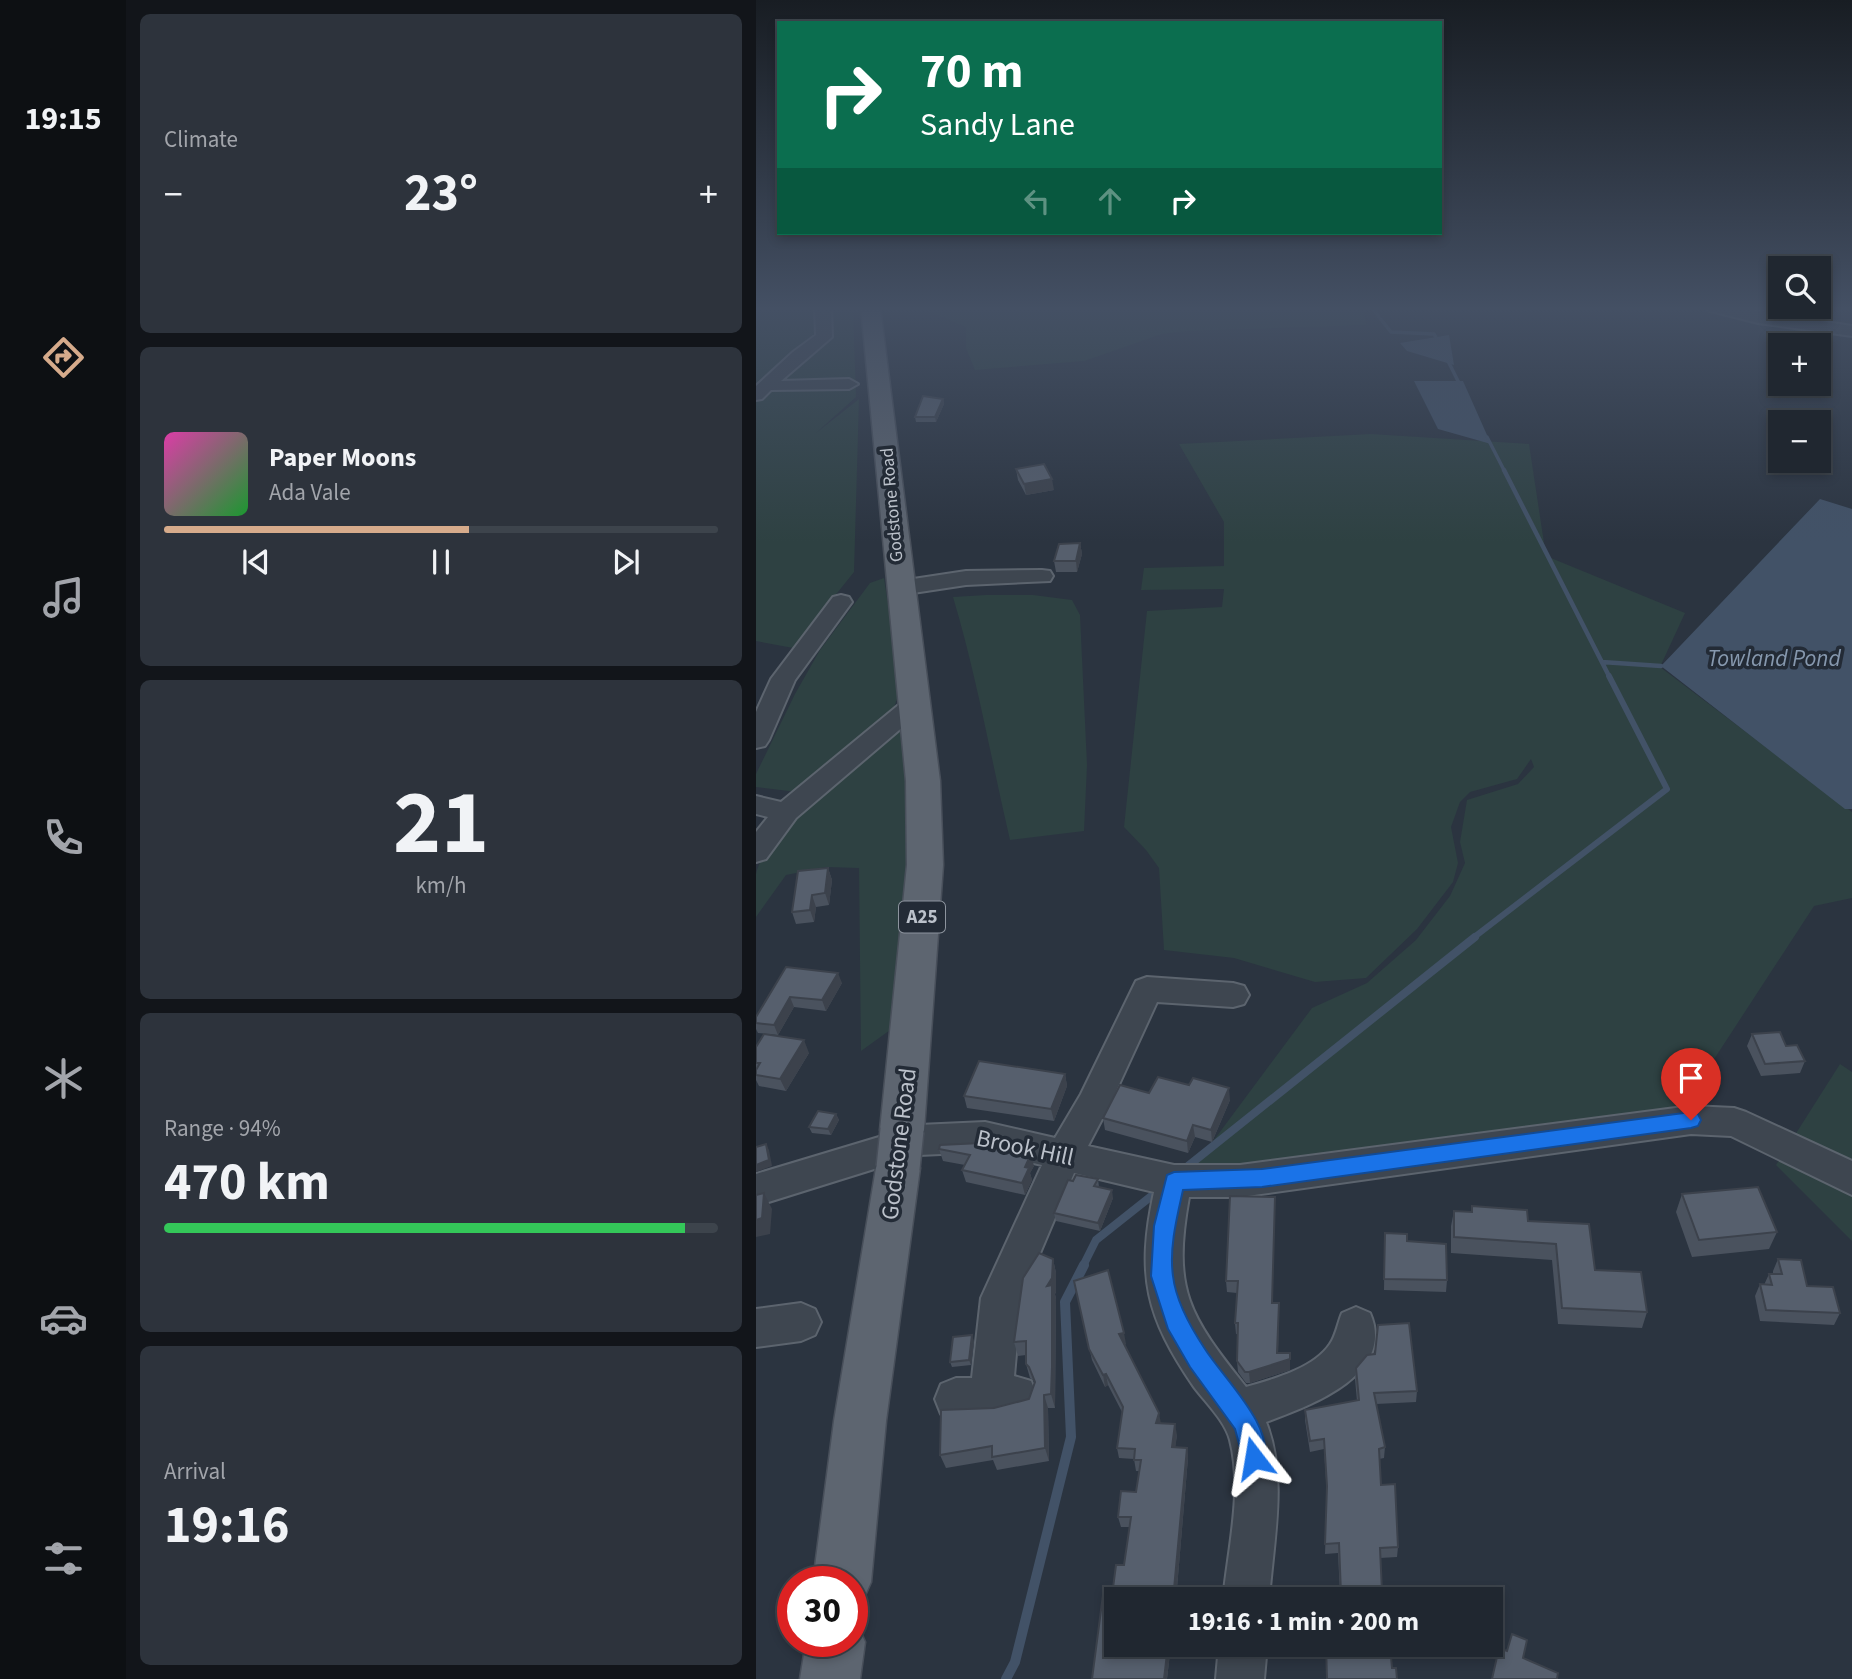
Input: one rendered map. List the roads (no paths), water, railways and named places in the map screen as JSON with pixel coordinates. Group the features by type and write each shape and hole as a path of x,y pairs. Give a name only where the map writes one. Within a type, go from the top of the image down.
{"main road":[{"name":"Godstone Road","path":"844,1566 860,1421 900,1149 925,865 923,781 916,704 900,588 880,385"},
{"path":"830,1679 833,1657"}],"street":[{"path":"774,385 822,385"},
{"path":"900,588 967,579 1042,576"},
{"path":"756,740 783,679 841,601"},
{"path":"756,852 786,812 916,704"},
{"path":"756,805 786,812"},
{"path":"988,1397 1000,1298 1064,1155 1094,1102 1147,989 1233,995"},
{"name":"Brook Hill","path":"756,1190 919,1140 942,1137 1005,1140 1163,1179 1240,1181 1691,1120 1734,1122 1794,1149 1852,1180"},
{"path":"1163,1179 1162,1276 1176,1322 1198,1359 1237,1411 1251,1438 1256,1481 1247,1587"},
{"path":"756,1328 802,1322"},
{"path":"1237,1411 1273,1400 1326,1374 1349,1353 1356,1326"},
{"path":"1240,1679 1241,1657"}],"water":[{"path":"1416,385 1465,385 1491,444 1438,429"},
{"name":"Towland Pond","path":"1820,499 1852,509 1852,809 1845,809 1661,666"}],"waterway":[{"path":"1487,437 1505,472"},
{"path":"1504,470 1610,678"},
{"path":"1602,662 1661,666"},
{"path":"1473,938 1667,789 1609,676"},
{"path":"1183,1170 1475,937"},
{"path":"1083,1266 1096,1240 1159,1190"},
{"path":"1006,1679 1015,1662 1071,1437 1065,1302 1084,1265"}]}
